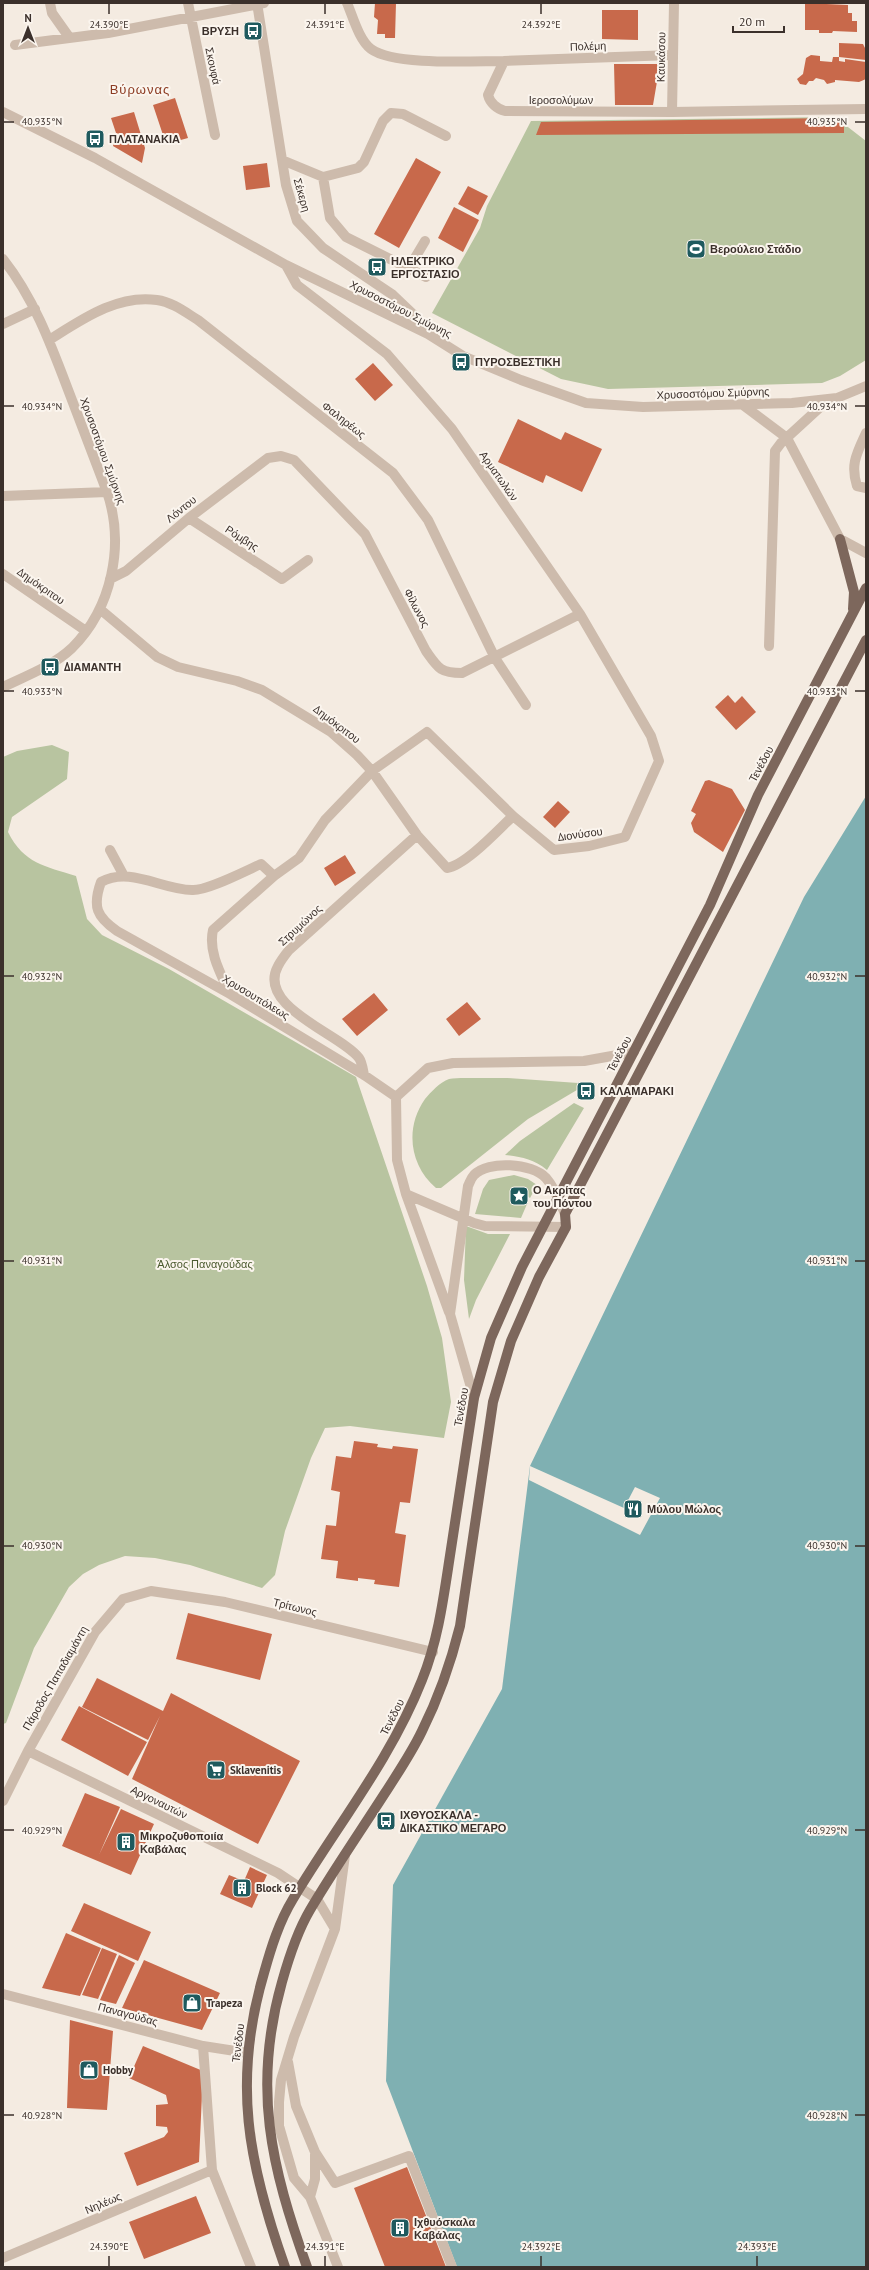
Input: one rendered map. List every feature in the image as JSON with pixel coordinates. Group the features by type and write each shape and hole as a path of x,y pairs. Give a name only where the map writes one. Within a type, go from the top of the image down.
{"main road":[{"path":"840,539 854,592 853,614"},
{"name":"Τενέδου","path":"285,2267 268,2219 249,2136 246,2084 248,2053 258,1992 268,1958 278,1930 300,1887 405,1721 433,1652 440,1622 474,1398 482,1364 500,1316 558,1196 710,905 758,795 866,588"},
{"path":"306,2267 288,2216 273,2156 267,2111 266,2083 269,2046 278,1996 294,1944 317,1899 418,1738 440,1690 452,1659 460,1626 493,1402 500,1375 521,1316 566,1227 565,1214 866,640"}],"street":[{"path":"50,3 52,13 69,37"},
{"name":"Σκουφά","path":"188,3 215,135"},
{"path":"15,45 108,33 259,3"},
{"name":"Σέκερη","path":"259,3 282,160 292,209 304,230 323,248 393,295 413,314 428,334"},
{"path":"347,3 365,42 371,48 382,54 403,59 504,61"},
{"name":"Καυκάσου","path":"672,112 674,3"},
{"name":"Πολέμη","path":"504,61 673,55"},
{"name":"Ιεροσολύμων","path":"504,61 488,95 499,110 505,111 672,112 866,109"},
{"name":"Χρυσοστόμου Σμύρνης","path":"3,112 88,154 286,265 428,334 463,356 521,380 586,403 643,407 743,405 829,399 848,395 866,386"},
{"path":"282,160 323,177 358,168 364,162 383,121 392,113 403,114 446,136"},
{"path":"323,177 330,218 346,237 426,277"},
{"path":"408,268 425,241"},
{"name":"Χρυσοστόμου Σμύρνης","path":"3,259 13,272 35,309 49,340 107,492 113,509 115,526 114,554 110,579 100,610 86,631 71,648 55,661 3,687"},
{"name":"Αρματωλών","path":"286,265 297,285 387,354 452,429 580,614 651,736"},
{"name":"Φαληρέως","path":"49,340 98,310 130,300 157,300 178,308 198,320 393,473 428,520 495,658 526,705"},
{"path":"3,324 35,309"},
{"path":"769,646 776,452 781,443 829,399"},
{"path":"743,405 787,438 840,539 866,553"},
{"path":"866,433 854,460 853,474 857,486 866,488"},
{"name":"Φίλωνος","path":"268,458 281,456 294,460 365,534 426,651 437,667 446,673 462,673 495,658 580,614"},
{"name":"Λόντου","path":"110,579 126,571 189,518 268,458"},
{"path":"3,496 107,492"},
{"name":"Ρόμβης","path":"189,518 282,578 308,560"},
{"name":"Δημόκριτου","path":"3,574 86,631"},
{"name":"Δημόκριτου","path":"100,610 157,656 178,667 237,681 262,690 331,732 357,754 372,771 417,835 447,868 454,867 513,816"},
{"name":"Διονύσου","path":"372,771 427,732 513,816 554,850 589,846 614,841 625,836 659,761 651,736"},
{"path":"230,994 217,965 210,942 213,930 274,876 299,858 325,820 372,771"},
{"name":"Στρυμώνος","path":"364,1076 360,1059 350,1049 290,1009 275,982 277,967 289,950 417,835"},
{"path":"110,850 124,876"},
{"name":"Χρυσουπόλεως","path":"274,876 261,864 194,891 124,876 109,878 100,882 97,893 97,909 104,921 152,952 230,994 396,1097"},
{"path":"474,1398 450,1314 406,1194 397,1160 396,1097 428,1068 453,1063 584,1061 634,1052"},
{"path":"450,1314 468,1186 474,1175 485,1168 512,1166 537,1172 546,1178 558,1196 565,1214"},
{"path":"406,1194 485,1226 566,1227"},
{"name":"Τρίτωνος","path":"151,1591 225,1602 433,1652"},
{"name":"Πάροδος Παπαδιαμάντη","path":"3,1801 28,1751 95,1632 123,1599 151,1591"},
{"name":"Αργοναυτών","path":"28,1751 278,1873 317,1899"},
{"path":"338,2267 310,2197 294,2178 279,2126 281,2080 294,2037 335,1929 345,1855"},
{"path":"317,1899 335,1929"},
{"name":"Παναγούδας","path":"3,1994 203,2046 248,2053"},
{"path":"203,2046 212,2170 251,2267"},
{"path":"288,2060 296,2106 315,2152 335,2183 409,2156 452,2267"},
{"path":"310,2197 315,2179 315,2152"},
{"name":"Νηλέως","path":"3,2258 212,2170"}],"green space":[{"path":"835,117 866,141 866,360 840,376 822,383 608,389 561,379 432,313 480,228 487,206 531,121"},
{"name":"Άλσος Παναγούδας","path":"52,745 69,752 67,779 12,817 8,832 14,843 21,851 36,862 76,876 87,919 102,935 169,969 356,1077 427,1286 442,1338 451,1402 444,1438 350,1426 325,1428 311,1458 285,1531 275,1575 262,1588 190,1565 155,1558 125,1556 99,1565 83,1574 69,1587 34,1648 6,1723 3,1724 3,757 17,751"},
{"path":"508,1078 578,1083 582,1087 528,1119 441,1188 436,1188 427,1179 420,1168 415,1157 413,1145 414,1121 425,1099 442,1082 449,1079"},
{"path":"574,1103 584,1108 547,1170 537,1163 527,1159 505,1155 520,1141"},
{"path":"514,1175 528,1179 537,1185 530,1198 518,1188 513,1202 516,1204 521,1200 527,1204 521,1218 475,1214 483,1189 489,1180"},
{"path":"466,1226 488,1234 510,1234 476,1300 469,1319 464,1280"}],"water":[{"path":"866,796 866,2267 457,2267 386,2081 393,1885 502,1689 530,1466 804,897"}],"pier":[{"path":"530,1466 624,1508 635,1487 660,1498 640,1535 529,1480"}],"building":[{"path":"375,3 396,3 395,38 385,38 385,34 377,34 378,20 374,17"},
{"path":"805,3 848,5 848,13 852,13 852,21 857,21 857,32 833,31 832,33 819,33 819,30 805,30"},
{"path":"602,10 638,10 638,40 602,39"},
{"path":"839,43 863,44 866,50 866,60 839,57"},
{"path":"811,55 820,56 820,61 832,62 833,57 839,57 839,61 845,62 845,59 866,62 866,79 859,82 835,80 835,82 827,84 824,80 816,78 813,81 809,81 806,85 800,84 797,79 803,74 806,58"},
{"path":"614,64 660,64 653,105 615,105"},
{"path":"175,98 188,138 166,144 153,105"},
{"path":"134,112 145,148 142,163 113,146 116,133 111,118"},
{"path":"836,118 844,124 844,133 536,135 541,122"},
{"path":"416,158 441,172 399,248 374,234"},
{"path":"267,163 270,187 246,190 243,166"},
{"path":"468,186 488,196 478,215 458,204"},
{"path":"454,207 479,220 463,252 438,238"},
{"path":"373,363 393,385 375,401 355,379"},
{"path":"518,419 561,440 565,432 602,449 582,492 546,475 543,483 498,462"},
{"path":"728,695 735,703 742,696 756,712 736,730 715,707"},
{"path":"709,780 732,789 745,810 723,852 694,832 691,823 696,814 691,811 705,781"},
{"path":"558,801 570,812 555,828 543,817"},
{"path":"345,855 356,873 335,886 324,868"},
{"path":"374,993 388,1010 357,1036 342,1019"},
{"path":"467,1002 481,1019 459,1036 446,1019"},
{"path":"354,1441 378,1444 377,1447 392,1449 393,1446 418,1449 410,1503 400,1502 395,1533 406,1535 399,1587 374,1584 375,1580 358,1578 358,1581 336,1578 338,1561 321,1559 326,1525 336,1526 340,1492 331,1490 336,1456 351,1458"},
{"path":"188,1613 272,1634 260,1680 176,1659"},
{"name":"Sklavenitis","path":"97,1678 163,1711 171,1693 300,1761 258,1844 132,1779 160,1716 148,1740 82,1707"},
{"path":"79,1706 147,1742 128,1776 61,1740"},
{"path":"85,1793 120,1807 99,1855 121,1809 154,1824 131,1875 62,1846"},
{"name":"Block 62","path":"250,1867 267,1875 252,1908 220,1894 229,1875 244,1881"},
{"path":"84,1903 151,1932 138,1961 71,1931"},
{"path":"66,1933 101,1948 80,1996 42,1988"},
{"path":"102,1948 117,1954 98,1999 82,1995"},
{"path":"119,1955 135,1963 116,2004 100,2000"},
{"path":"144,1960 220,1993 202,2030 122,2008"},
{"name":"Hobby","path":"70,2020 113,2031 107,2110 67,2108"},
{"path":"143,2046 203,2071 199,2162 137,2186 124,2153 164,2137 168,2132 167,2127 156,2126 156,2105 168,2104 166,2095 129,2078"},
{"name":"Ιχθυόσκαλα Καβάλας","path":"407,2167 446,2267 385,2267 354,2188"},
{"path":"196,2196 211,2233 144,2259 129,2222"}],"place":[{"name":"ΒΡΥΣΗ","path":"253,31"},
{"name":"ΠΛΑΤΑΝΑΚΙΑ","path":"95,139"},
{"name":"Βερούλειο Στάδιο","path":"696,249"},
{"name":"ΗΛΕΚΤΡΙΚΟ ΕΡΓΟΣΤΑΣΙΟ","path":"377,267"},
{"name":"ΠΥΡΟΣΒΕΣΤΙΚΗ","path":"461,362"},
{"name":"ΔΙΑΜΑΝΤΗ","path":"50,667"},
{"name":"ΚΑΛΑΜΑΡΑΚΙ","path":"586,1091"},
{"name":"Ο Ακρίτας του Πόντου","path":"519,1196"},
{"name":"Μύλου Μώλος","path":"633,1509"},
{"name":"Sklavenitis","path":"216,1770"},
{"name":"ΙΧΘΥΟΣΚΑΛΑ - ΔΙΚΑΣΤΙΚΟ ΜΕΓΑΡΟ","path":"386,1821"},
{"name":"Μικροζυθοποιία Καβάλας","path":"126,1842"},
{"name":"Block 62","path":"242,1888"},
{"name":"Trapeza","path":"192,2003"},
{"name":"Hobby","path":"89,2070"},
{"name":"Ιχθυόσκαλα Καβάλας","path":"400,2228"}],"district":[{"name":"Βύρωνας","path":"140,89"}]}
